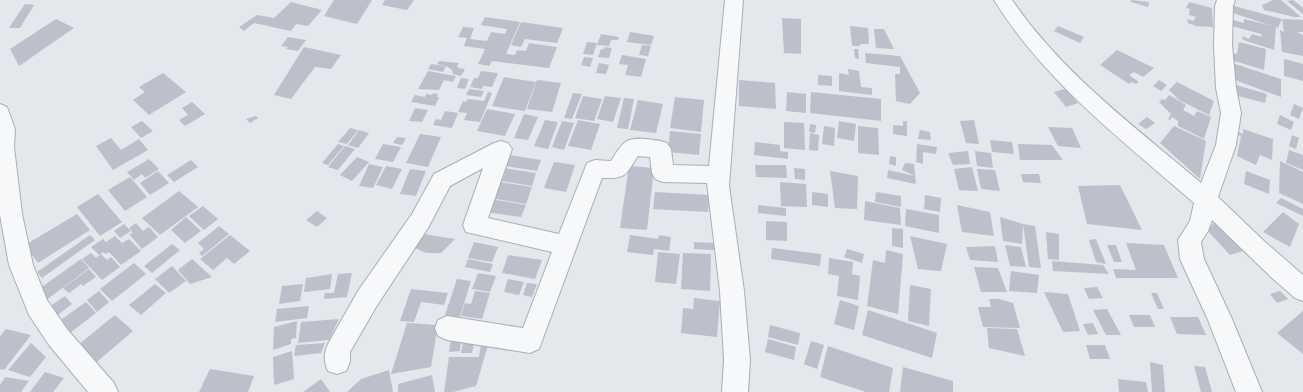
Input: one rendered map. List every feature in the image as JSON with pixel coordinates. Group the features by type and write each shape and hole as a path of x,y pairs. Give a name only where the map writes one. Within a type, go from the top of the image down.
{"street":[{"path":"734,0 718,186 732,291 736,360 735,392"},
{"path":"1002,0 1010,13 1054,67 1138,143 1206,200 1272,264 1303,290"},
{"path":"1226,0 1224,6 1223,45 1226,88 1231,113 1226,145 1206,200 1200,224 1189,240 1192,259 1220,319 1250,392"},
{"path":"2,124 11,214 21,265 38,307 58,337 105,392"},
{"path":"447,328 530,341 595,170 617,170 633,147 660,149 662,173 719,175"},
{"path":"338,362 338,350 367,299 420,221 442,180 501,149 474,225 566,245"}],"building":[{"path":"334,0 372,0 357,24 324,16"},
{"path":"385,0 414,0 407,10 382,5"},
{"path":"1131,0 1149,2 1148,7 1131,2"},
{"path":"1273,0 1281,0 1301,17 1264,10 1262,5"},
{"path":"1293,0 1303,8 1303,14 1287,1"},
{"path":"291,2 322,10 308,26 296,24 291,31 254,23 244,31 239,27 257,15 274,18"},
{"path":"1189,2 1212,8 1213,27 1196,26 1188,23 1187,19 1193,21 1196,17 1189,15 1190,9 1186,8"},
{"path":"25,4 34,5 20,28 9,28"},
{"path":"1234,6 1282,19 1278,28 1276,27 1274,50 1243,40 1242,36 1249,39 1252,34 1262,37 1261,34 1228,25 1226,18 1244,23 1244,19 1272,26 1233,13"},
{"path":"485,17 520,22 506,54 515,55 517,50 526,51 529,43 557,47 549,68 492,61 489,66 478,64 485,49 464,46 467,38 458,37 463,27 474,28 470,39 487,41 491,32 505,34 507,29 481,25"},
{"path":"782,18 801,19 801,54 784,53"},
{"path":"56,19 74,28 19,66 10,49"},
{"path":"1282,19 1303,20 1303,32 1297,32 1303,35 1303,56 1282,52 1280,30 1284,32"},
{"path":"521,22 563,28 557,43 525,39 521,47 511,45"},
{"path":"850,26 868,28 869,44 852,46"},
{"path":"1058,26 1084,37 1080,43 1054,31"},
{"path":"874,29 884,29 894,49 876,48"},
{"path":"630,32 654,36 651,45 627,42"},
{"path":"601,34 619,37 618,40 611,40 609,46 597,45"},
{"path":"288,37 306,40 298,51 286,49 288,47 281,46"},
{"path":"587,42 597,43 593,55 583,54"},
{"path":"1239,42 1266,49 1264,70 1225,58 1225,51 1237,54"},
{"path":"642,45 651,46 648,56 639,55"},
{"path":"304,47 341,55 331,69 315,67 291,99 274,95"},
{"path":"605,47 612,48 609,58 598,57 601,49 604,49"},
{"path":"854,49 858,49 859,59 855,58"},
{"path":"1117,50 1154,68 1143,77 1134,72 1129,75 1139,82 1136,84 1132,82 1129,84 1100,65"},
{"path":"865,53 900,56 920,93 910,104 896,101 895,74 900,74 900,67 866,63"},
{"path":"622,55 646,59 641,77 625,75 628,65 619,64"},
{"path":"584,57 593,58 590,67 581,65"},
{"path":"1284,59 1303,64 1303,81 1284,76"},
{"path":"439,61 459,63 457,66 459,68 465,69 461,76 453,74 452,70 446,66 437,64"},
{"path":"599,63 609,65 606,74 596,73"},
{"path":"1232,63 1281,79 1281,97 1235,80"},
{"path":"431,64 446,66 443,72 428,69"},
{"path":"848,69 859,71 861,87 872,88 872,95 839,91 839,73 849,75"},
{"path":"428,71 456,76 453,82 444,80 439,90 418,89"},
{"path":"481,71 498,73 492,87 483,86 482,89 470,87 474,78 478,78"},
{"path":"163,73 186,92 149,115 133,100 145,92 139,87"},
{"path":"818,75 832,76 832,86 818,85"},
{"path":"504,77 536,82 525,111 492,106"},
{"path":"461,78 469,79 465,89 457,88"},
{"path":"537,80 561,83 552,112 527,109"},
{"path":"739,80 775,83 776,109 739,106"},
{"path":"1159,80 1167,85 1161,91 1153,86"},
{"path":"1177,82 1214,101 1209,115 1179,100 1169,90"},
{"path":"1236,85 1267,94 1265,103 1234,95"},
{"path":"469,89 484,91 481,97 466,95"},
{"path":"1065,89 1078,103 1066,107 1054,92"},
{"path":"488,92 492,93 480,122 464,120 467,113 458,112 463,101 466,102 468,99 484,101"},
{"path":"787,92 806,94 806,113 786,111"},
{"path":"811,92 881,99 881,121 810,113"},
{"path":"433,93 438,94 437,97 439,97 435,106 411,102 415,95 425,97 426,94 432,95"},
{"path":"573,93 582,94 572,119 564,118"},
{"path":"1169,95 1186,105 1183,110 1194,116 1197,111 1211,117 1204,139 1178,126 1178,121 1172,117 1170,120 1168,119 1171,114 1159,102 1162,99 1165,100"},
{"path":"583,96 602,99 594,121 575,118"},
{"path":"605,96 621,98 613,122 597,119"},
{"path":"675,97 704,100 701,132 670,128"},
{"path":"624,98 634,99 628,129 617,128"},
{"path":"638,100 663,104 656,133 630,130"},
{"path":"192,102 205,114 185,126 179,120 188,115 182,108"},
{"path":"1294,104 1303,108 1299,119 1290,115"},
{"path":"415,108 428,110 422,122 409,121"},
{"path":"487,109 515,114 505,136 477,131"},
{"path":"445,111 458,113 452,128 433,125 436,119 441,120"},
{"path":"524,114 538,117 528,140 514,138"},
{"path":"1280,115 1294,122 1291,130 1277,124"},
{"path":"256,116 258,118 250,123 246,119"},
{"path":"1147,117 1155,123 1146,129 1138,124"},
{"path":"545,120 558,122 548,149 534,146"},
{"path":"578,120 600,124 591,150 568,146"},
{"path":"974,120 979,144 966,143 960,121"},
{"path":"142,121 153,131 141,138 131,127"},
{"path":"562,121 574,123 564,150 552,147"},
{"path":"839,121 856,124 854,141 837,138"},
{"path":"903,121 907,121 907,136 893,134 893,125 903,126"},
{"path":"784,122 804,123 805,150 784,148"},
{"path":"810,124 816,125 815,133 809,132"},
{"path":"824,126 835,128 834,146 822,144"},
{"path":"858,126 878,128 879,155 858,153"},
{"path":"1174,126 1206,141 1200,179 1160,143"},
{"path":"1048,127 1072,128 1081,148 1058,146"},
{"path":"350,128 358,130 347,144 338,142"},
{"path":"1231,129 1243,134 1243,129 1273,139 1272,160 1260,155 1256,165 1237,156 1241,136 1231,132"},
{"path":"359,130 369,133 358,148 348,145"},
{"path":"920,130 930,132 931,140 918,139"},
{"path":"670,131 701,134 699,155 668,152"},
{"path":"810,133 819,135 818,151 809,150"},
{"path":"420,134 441,137 428,167 406,163"},
{"path":"1292,135 1299,138 1296,149 1289,146"},
{"path":"397,137 406,138 402,145 393,143"},
{"path":"111,138 121,150 139,139 148,150 113,170 96,146"},
{"path":"990,140 1012,142 1014,154 992,152"},
{"path":"755,142 780,145 780,151 788,152 788,159 754,155"},
{"path":"338,144 344,146 328,165 322,163"},
{"path":"383,144 401,147 393,162 375,159"},
{"path":"917,144 937,147 936,154 923,152 923,164 916,162"},
{"path":"1018,144 1052,145 1063,160 1020,160"},
{"path":"345,146 355,149 338,170 328,167"},
{"path":"1289,150 1303,155 1303,170 1286,163"},
{"path":"968,151 970,164 953,165 948,153"},
{"path":"975,151 991,153 993,168 977,166"},
{"path":"509,155 541,160 537,171 505,166"},
{"path":"890,156 896,157 896,166 889,164"},
{"path":"357,157 369,162 352,181 340,175"},
{"path":"149,159 159,169 145,178 142,174 134,180 127,172"},
{"path":"191,160 198,167 174,182 167,175"},
{"path":"1280,161 1303,172 1303,204 1279,193"},
{"path":"554,162 575,165 566,192 544,188"},
{"path":"905,163 914,164 916,184 887,178 888,170 915,176 902,170"},
{"path":"369,164 383,167 373,188 359,186"},
{"path":"755,165 786,165 787,178 756,177"},
{"path":"386,166 402,169 392,189 376,185"},
{"path":"629,166 654,168 647,230 620,228"},
{"path":"972,167 978,191 959,190 954,169"},
{"path":"503,168 536,173 532,186 502,181 505,173 501,173"},
{"path":"794,168 805,169 805,180 795,179"},
{"path":"410,169 426,171 416,196 400,194"},
{"path":"977,169 995,170 1000,191 981,189"},
{"path":"158,171 169,183 150,195 140,183"},
{"path":"830,171 858,176 857,209 835,208"},
{"path":"1246,171 1270,180 1269,194 1244,184"},
{"path":"1021,174 1039,174 1041,183 1023,182"},
{"path":"130,177 147,197 125,211 108,190"},
{"path":"500,182 532,187 526,204 490,198"},
{"path":"780,182 806,184 807,207 781,206"},
{"path":"1120,185 1142,230 1087,224 1078,186"},
{"path":"179,191 198,207 160,235 142,218"},
{"path":"655,192 709,195 708,212 653,209"},
{"path":"812,192 828,194 828,207 812,205"},
{"path":"876,192 901,196 901,207 875,202"},
{"path":"98,194 122,222 100,236 77,207"},
{"path":"925,195 941,198 940,212 924,209"},
{"path":"1281,198 1303,209 1303,216 1276,203"},
{"path":"490,199 526,205 521,217 485,212"},
{"path":"865,201 900,208 901,225 864,220"},
{"path":"758,205 786,208 786,216 758,213"},
{"path":"957,205 990,212 994,236 962,232"},
{"path":"203,206 218,219 204,230 189,216"},
{"path":"906,209 939,215 939,233 905,226"},
{"path":"317,211 327,218 317,227 306,220"},
{"path":"1283,212 1299,224 1290,247 1263,232"},
{"path":"77,214 90,230 38,263 25,245"},
{"path":"186,217 201,231 185,243 171,230"},
{"path":"1000,217 1023,224 1022,244 1003,241"},
{"path":"766,221 787,222 787,241 766,240"},
{"path":"1215,222 1243,251 1230,255 1207,230"},
{"path":"136,223 143,231 149,227 158,237 142,249 129,234 133,233 129,228"},
{"path":"124,224 131,231 120,238 114,231"},
{"path":"1023,224 1035,226 1041,268 1029,267"},
{"path":"219,226 229,234 202,256 199,253 204,249 198,243"},
{"path":"892,228 903,229 903,248 892,246"},
{"path":"1046,232 1059,234 1059,260 1048,259"},
{"path":"424,234 455,239 441,253 426,253 415,248"},
{"path":"90,235 95,240 42,278 37,272"},
{"path":"230,235 250,251 234,264 227,258 213,270 200,259"},
{"path":"630,235 658,239 659,235 671,237 669,251 654,249 653,255 627,252"},
{"path":"115,236 122,243 129,239 141,251 121,265 109,252 106,254 103,252 99,255 91,247 103,239 106,242"},
{"path":"910,236 947,244 941,271 918,269"},
{"path":"1096,239 1106,264 1096,262 1089,240"},
{"path":"474,242 498,247 492,262 468,258"},
{"path":"694,242 714,243 714,250 694,249"},
{"path":"1126,243 1164,245 1178,278 1116,278 1113,269 1136,270"},
{"path":"172,244 180,250 152,273 144,266"},
{"path":"1005,245 1021,247 1026,267 1010,266"},
{"path":"1107,245 1116,245 1122,262 1114,262"},
{"path":"995,246 998,262 970,260 966,247"},
{"path":"772,248 821,254 820,266 771,259"},
{"path":"847,249 864,254 862,263 844,257"},
{"path":"886,250 903,254 898,314 867,306 873,260 885,263"},
{"path":"658,252 680,254 676,284 655,282"},
{"path":"91,253 96,258 101,254 107,260 111,257 120,267 102,280 82,259"},
{"path":"683,253 711,254 710,291 681,289"},
{"path":"508,255 542,260 535,279 502,273"},
{"path":"829,258 853,262 852,274 860,276 858,300 837,296 839,276 828,274"},
{"path":"81,259 89,268 45,301 36,291"},
{"path":"192,259 212,277 190,284 178,270"},
{"path":"468,259 493,264 490,272 465,267"},
{"path":"1052,261 1103,265 1109,274 1053,271"},
{"path":"134,263 146,274 112,301 100,289"},
{"path":"172,266 186,281 169,293 155,279"},
{"path":"974,267 998,268 1007,292 981,292"},
{"path":"89,269 96,277 83,286 81,284 69,293 63,288"},
{"path":"1011,271 1039,275 1037,293 1009,291"},
{"path":"352,273 347,297 324,299 325,293 334,293 338,274"},
{"path":"478,273 496,276 490,292 472,289"},
{"path":"332,274 330,289 304,292 306,278"},
{"path":"457,279 471,281 460,317 445,315"},
{"path":"508,279 524,282 519,295 504,292"},
{"path":"527,283 537,284 532,297 523,295"},
{"path":"155,284 166,293 141,315 129,305"},
{"path":"303,284 300,301 279,304 282,286"},
{"path":"910,285 931,289 929,326 908,321"},
{"path":"1097,287 1103,298 1089,299 1084,288"},
{"path":"411,289 448,293 444,305 421,302 414,322 400,321"},
{"path":"99,291 109,302 97,312 87,300"},
{"path":"475,291 490,293 482,319 461,316 465,303 471,304"},
{"path":"1280,291 1288,299 1277,303 1270,294"},
{"path":"1044,292 1068,294 1080,331 1063,332"},
{"path":"1151,293 1157,293 1164,309 1158,309"},
{"path":"65,296 72,304 54,318 46,309"},
{"path":"694,298 720,301 717,337 681,333 683,308 693,309"},
{"path":"989,299 999,299 1013,303 1020,328 983,327 978,307 991,307"},
{"path":"840,300 859,306 854,330 834,324"},
{"path":"86,302 96,313 66,336 55,324"},
{"path":"309,306 307,318 275,322 277,309"},
{"path":"1107,309 1121,335 1106,335 1093,310"},
{"path":"868,310 937,333 932,358 862,335"},
{"path":"1303,311 1303,354 1277,333"},
{"path":"115,315 133,331 91,367 73,349"},
{"path":"1129,315 1150,315 1155,327 1134,327"},
{"path":"1170,317 1198,317 1206,335 1177,334"},
{"path":"339,319 329,340 298,343 301,322"},
{"path":"297,321 296,338 291,339 291,344 273,350 274,327"},
{"path":"407,323 438,325 431,367 391,374"},
{"path":"1093,323 1098,334 1088,335 1083,324"},
{"path":"770,325 800,333 798,345 768,337"},
{"path":"987,328 1017,329 1025,356 989,348"},
{"path":"6,329 31,335 4,370 0,369 0,336"},
{"path":"451,338 461,338 460,351 449,352"},
{"path":"464,339 475,339 472,353 461,353"},
{"path":"768,339 796,347 794,360 765,352"},
{"path":"811,341 824,345 817,369 804,364"},
{"path":"31,343 46,357 30,377 8,370"},
{"path":"325,343 321,353 294,356 296,345"},
{"path":"481,345 488,345 476,386 453,392 444,392 449,357 479,357"},
{"path":"1086,345 1105,345 1110,359 1090,359"},
{"path":"828,346 893,368 889,392 866,392 820,377"},
{"path":"292,351 294,379 274,385 273,357"},
{"path":"1150,362 1163,365 1165,392 1152,392"},
{"path":"1194,366 1205,367 1212,392 1201,392"},
{"path":"903,367 953,381 953,392 900,392"},
{"path":"210,369 254,376 248,392 199,392"},
{"path":"389,370 393,392 347,392 361,379"},
{"path":"45,372 64,378 53,392 30,392"},
{"path":"432,375 435,392 398,392 398,384"},
{"path":"5,377 29,381 21,392 0,392 0,385"},
{"path":"321,379 330,392 303,392"},
{"path":"1118,379 1146,382 1148,392 1119,392"}]}
